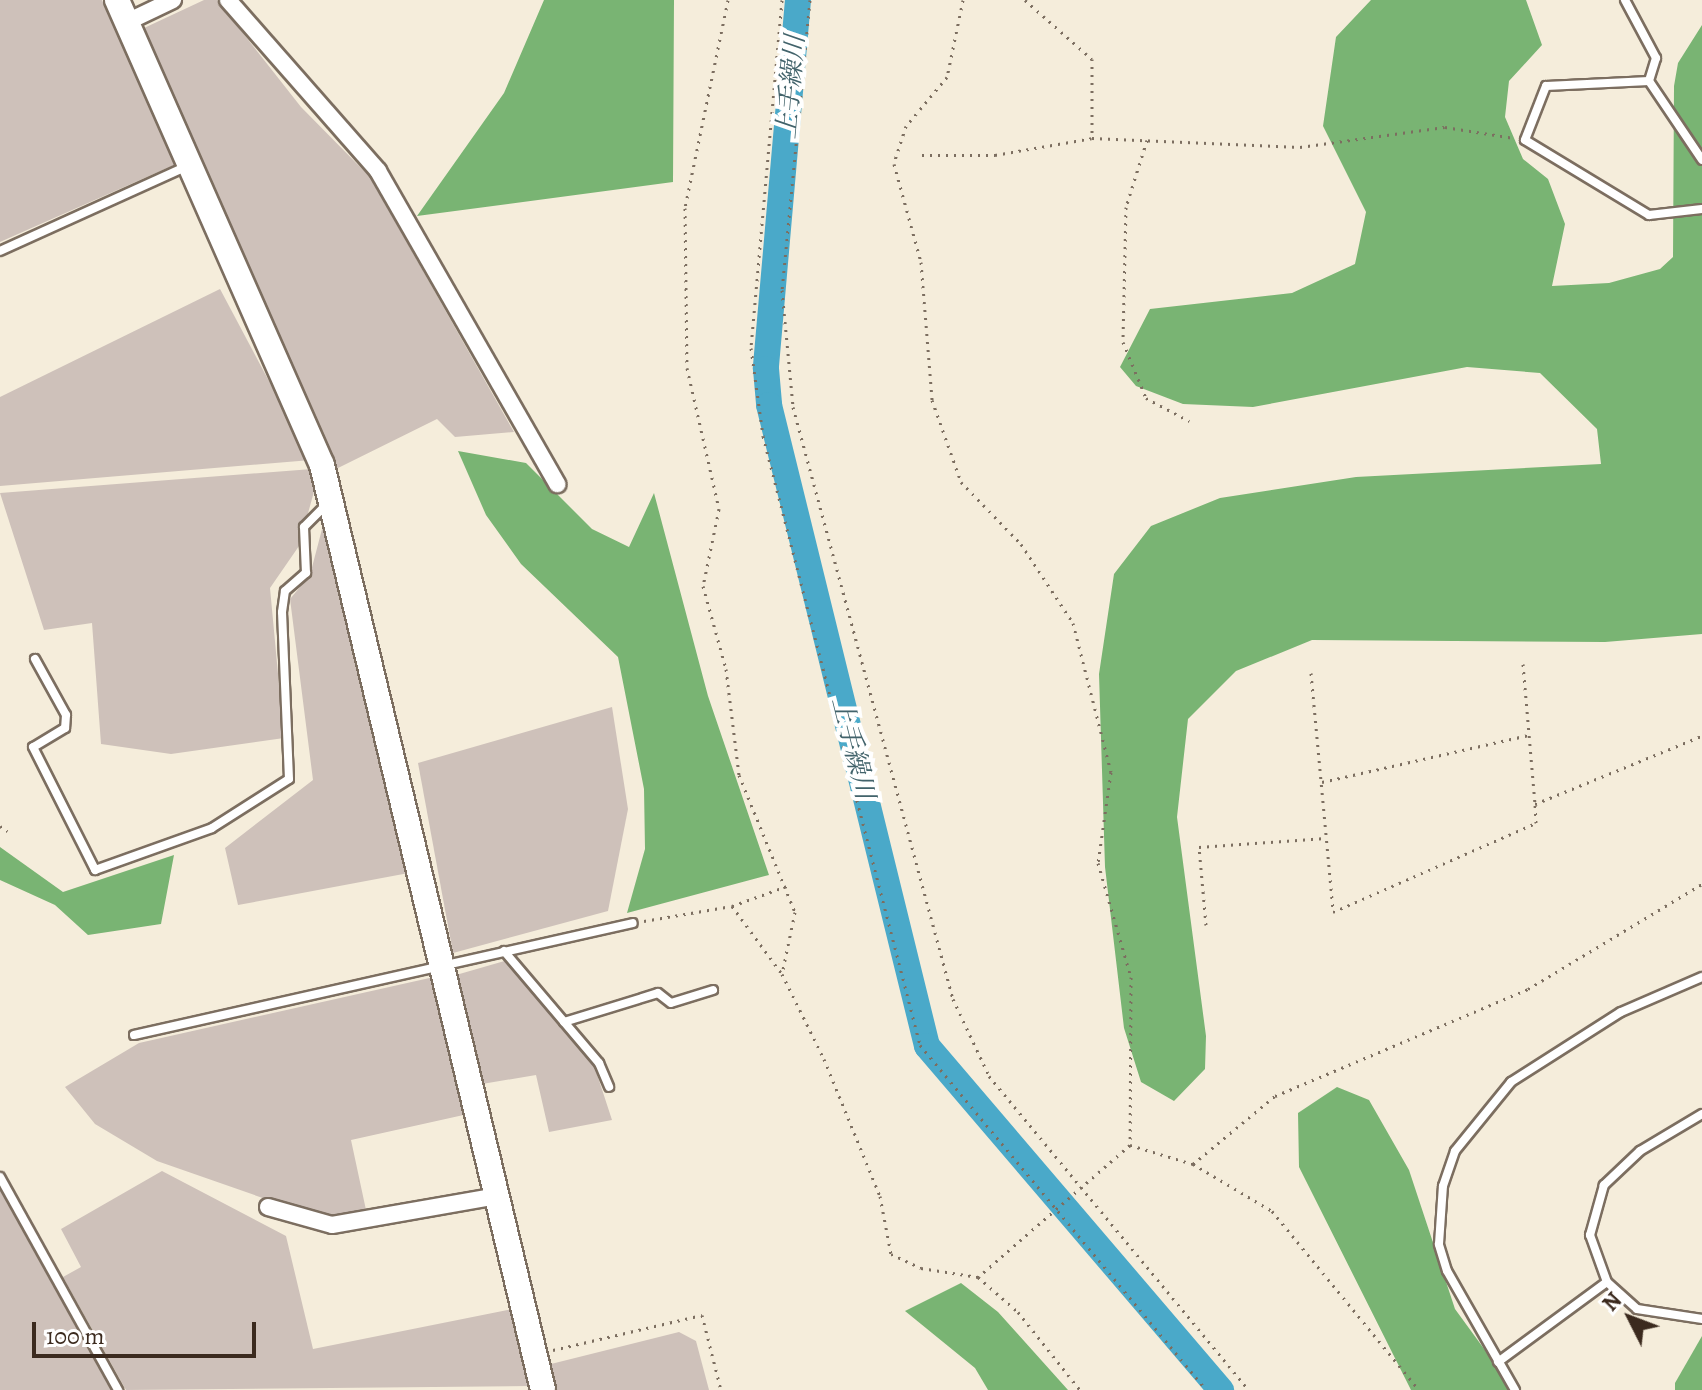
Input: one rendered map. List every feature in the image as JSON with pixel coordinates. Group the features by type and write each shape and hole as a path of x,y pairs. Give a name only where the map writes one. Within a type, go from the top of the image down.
{"street":[{"path":"173,0 122,11 185,167 309,435 330,501 445,964 493,1197 543,1390"},
{"path":"228,0 378,171 557,484"},
{"path":"268,1207 332,1225 493,1197"}],"lane":[{"path":"1625,0 1656,58 1649,81"},
{"path":"1649,81 1546,86 1525,140 1649,215 1702,209"},
{"path":"1649,81 1697,142 1702,160"},
{"path":"0,251 185,167"},
{"path":"35,659 66,715 65,728 33,747 95,870 212,828 289,779 282,612 285,591 306,573 304,527 330,501"},
{"path":"134,1035 633,923"},
{"path":"504,951 564,1022 609,1087"},
{"path":"1515,1390 1439,1244 1443,1186 1455,1151 1511,1082 1621,1012 1702,977"},
{"path":"564,1022 658,993 671,1003 713,990"},
{"path":"1702,1114 1640,1151 1604,1185 1590,1235 1607,1282 1637,1309 1702,1319"},
{"path":"0,1177 118,1390"},
{"path":"1498,1362 1607,1282"}],"path":[{"path":"728,0 685,208 687,368 719,509 703,586 726,669 739,775 787,886 795,912 782,974"},
{"path":"782,0 751,348 763,436 920,1045 1052,1212 1206,1390"},
{"path":"810,0 782,290 793,407 953,999 989,1076 1249,1390"},
{"path":"963,0 947,77 898,141 895,185 921,262 924,344 949,460 1065,605 1103,732 1111,791 1098,863 1131,964 1130,1145 978,1277"},
{"path":"1025,0 1092,59 1092,138"},
{"path":"922,155 995,155 1092,138 1300,147 1445,127 1525,140"},
{"path":"1147,140 1126,207 1123,342 1146,398 1189,421"},
{"path":"1311,673 1333,912 1536,823 1523,664"},
{"path":"1321,783 1529,735"},
{"path":"1535,804 1702,736"},
{"path":"0,826 7,831"},
{"path":"1206,925 1199,847 1326,838"},
{"path":"1193,1164 1275,1096 1528,989 1702,884"},
{"path":"633,923 732,906 787,886"},
{"path":"732,906 782,974 863,1152 891,1254 921,1268 978,1277 1018,1312 1080,1390"},
{"path":"1130,1145 1193,1164 1272,1211 1419,1390"},
{"path":"534,1354 702,1315 721,1390"}],"shaded area":[{"path":"0,0 102,0 176,164 0,242"},
{"path":"204,0 217,0 301,107 370,177 514,432 455,437 437,419 336,469 142,29"},
{"path":"220,289 311,460 0,486 0,397"},
{"path":"312,469 318,477 299,546 270,588 284,738 171,754 101,744 92,623 44,630 0,493"},
{"path":"327,510 414,872 238,905 225,848 313,780 290,599 310,575"},
{"path":"612,707 628,809 608,911 453,953 418,763"},
{"path":"508,960 594,1065 612,1120 549,1132 536,1075 482,1084 456,975"},
{"path":"434,977 468,1114 351,1140 366,1210 323,1219 157,1161 95,1124 65,1087 139,1043"},
{"path":"162,1171 286,1236 313,1349 513,1309 530,1386 126,1390 63,1277 81,1267 61,1229"},
{"path":"0,1188 113,1390 0,1390"},
{"path":"679,1332 696,1341 709,1390 553,1390 547,1365"}],"green space":[{"path":"544,0 674,0 673,182 417,216 504,93"},
{"path":"1371,0 1526,0 1542,45 1509,81 1505,117 1523,159 1548,179 1565,224 1552,286 1609,283 1660,269 1673,257 1674,86 1678,63 1702,25 1702,634 1605,642 1312,640 1236,671 1188,719 1177,817 1206,1036 1205,1069 1174,1101 1141,1082 1124,1028 1105,867 1099,674 1114,574 1151,526 1220,498 1356,477 1601,464 1597,429 1540,373 1467,367 1253,407 1183,404 1136,386 1120,367 1150,309 1292,293 1355,264 1366,212 1323,126 1336,37"},
{"path":"458,451 526,463 592,529 629,547 654,493 708,696 769,875 627,913 645,849 644,789 618,657 521,564 486,515"},
{"path":"0,847 63,892 174,855 161,924 88,935 55,905 0,880"},
{"path":"1337,1087 1369,1100 1409,1170 1455,1309 1514,1390 1411,1390 1299,1167 1298,1113"},
{"path":"961,1283 998,1312 1068,1390 988,1390 975,1368 905,1311"},
{"path":"1702,1336 1702,1390 1675,1390 1675,1383"}],"waterway":[{"name":"上手繰川","path":"798,0 766,369 769,405 927,1046 1221,1390"}]}
